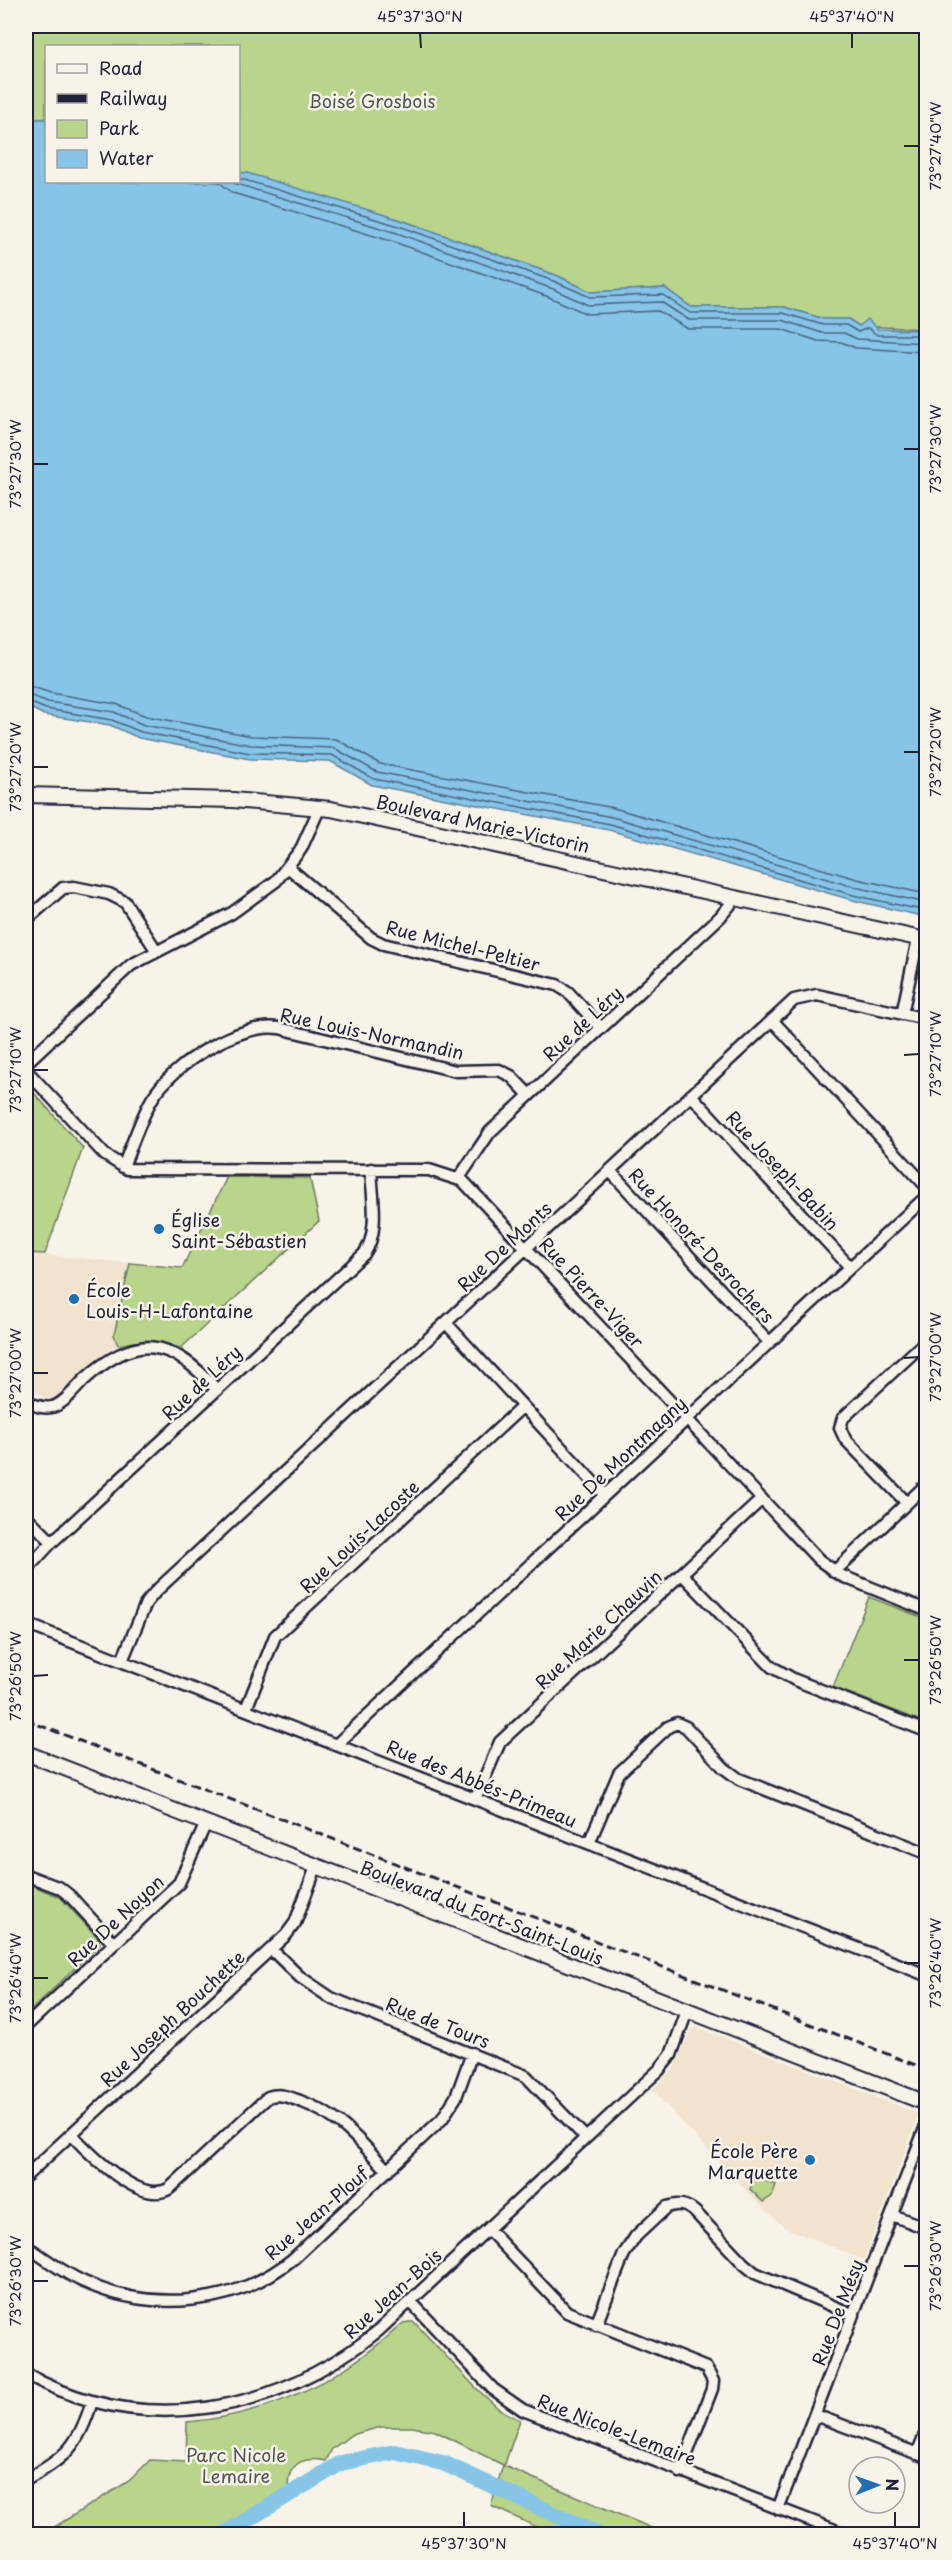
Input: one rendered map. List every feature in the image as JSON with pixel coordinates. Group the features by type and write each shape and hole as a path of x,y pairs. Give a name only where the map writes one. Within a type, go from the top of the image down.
{"street":[{"name":"Boulevard Marie-Victorin","path":"26,795 233,800 320,807 922,940"},
{"path":"26,1063 131,965 156,950 242,908 289,868 305,842 320,807"},
{"name":"Rue Michel-Peltier","path":"289,868 376,941 557,985 568,992 601,1028"},
{"path":"26,920 63,888 74,887 109,894 125,902 156,950"},
{"name":"Rue de Léry","path":"459,1178 485,1137 720,917 730,905 732,897"},
{"path":"902,1014 922,940"},
{"name":"Rue De Monts","path":"122,1661 146,1603 156,1591 794,1000 810,994 927,1021"},
{"path":"772,1020 927,1186"},
{"name":"Rue Louis-Normandin","path":"123,1167 147,1109 158,1089 196,1057 256,1028 279,1028 456,1071 499,1070 511,1076 529,1095"},
{"path":"26,1070 105,1155 123,1167"},
{"name":"Rue Joseph-Babin","path":"691,1095 850,1267"},
{"name":"Rue Pierre-Viger","path":"123,1167 429,1170 459,1178 475,1191 819,1560 834,1572 927,1610"},
{"name":"Rue de Léry","path":"26,1570 52,1542 368,1249 373,1230 371,1169"},
{"name":"Rue Honoré-Desrochers","path":"610,1171 769,1342"},
{"name":"Rue De Montmagny","path":"337,1744 927,1197"},
{"path":"446,1323 605,1495"},
{"path":"906,1503 845,1439 840,1428 843,1418 927,1341"},
{"path":"26,1402 44,1408 56,1406 112,1357 141,1348 164,1349 179,1354 195,1365 217,1389"},
{"name":"Rue Louis-Lacoste","path":"246,1709 276,1636 522,1407"},
{"path":"834,1572 927,1485"},
{"name":"Rue Marie Chauvin","path":"476,1798 500,1742 762,1499"},
{"path":"26,1516 52,1542"},
{"path":"682,1574 772,1667 795,1680 927,1731"},
{"name":"Rue des Abbés-Primeau","path":"26,1624 927,1975"},
{"path":"589,1843 619,1773 668,1726 677,1723 686,1727 724,1768 740,1779 927,1853"},
{"name":"Boulevard du Fort-Saint-Louis","path":"26,1754 927,2103"},
{"name":"Rue De Noyon","path":"26,2026 179,1883 206,1823"},
{"name":"Rue Joseph Bouchette","path":"26,2176 271,1949 295,1923 316,1867"},
{"path":"26,1875 60,1888 114,1944"},
{"name":"Rue de Tours","path":"271,1949 305,1982 331,1998 526,2076 585,2137"},
{"name":"Rue Jean-Bois","path":"26,2374 54,2389 92,2402 133,2408 178,2410 225,2406 267,2395 299,2383 339,2360 410,2301 666,2063 687,2011"},
{"name":"Rue Jean-Plouf","path":"26,2246 82,2282 128,2297 176,2301 214,2296 244,2287 283,2267 388,2172 442,2119 456,2097 472,2053"},
{"path":"72,2135 99,2164 145,2191 158,2194 170,2188 268,2097 280,2094 317,2107 340,2120 388,2172"},
{"name":"Rue De Mésy","path":"778,2509 927,2126"},
{"path":"596,2325 630,2244 667,2207 678,2204 689,2206 749,2268 774,2283 854,2314"},
{"path":"892,2215 927,2228"},
{"path":"488,2229 567,2313 698,2364 710,2374 712,2389 680,2472"},
{"name":"Rue Nicole-Lemaire","path":"410,2301 481,2377 513,2405 845,2535"},
{"path":"26,2480 70,2450 83,2427 92,2402"},
{"path":"815,2415 922,2455 927,2432"}],"shaded area":[{"name":"École Louis-H-Lafontaine","path":"26,1253 130,1263 114,1335 118,1345 98,1358 55,1397 49,1399 26,1389"},
{"name":"École Père Marquette","path":"697,2027 919,2114 864,2260 784,2227 756,2201 652,2090 674,2068 691,2030"}],"green space":[{"name":"Boisé Grosbois","path":"26,26 926,26 926,329 859,326 848,319 824,319 784,307 691,307 665,288 591,292 558,276 401,220 240,172 240,45 45,45 45,119 26,119"},
{"path":"26,1084 83,1148 45,1254 26,1253 26,1231 33,1224 26,1216"},
{"path":"227,1177 310,1178 319,1221 181,1348 146,1340 118,1345 114,1335 130,1263 182,1268"},
{"path":"869,1597 926,1619 926,1708 921,1721 833,1687"},
{"path":"26,1883 60,1897 99,1939 100,1944 26,2015"},
{"path":"755,2177 776,2185 772,2196 763,2202 750,2189"},
{"name":"Parc Nicole Lemaire","path":"414,2322 499,2409 520,2420 504,2466 666,2534 552,2534 491,2506 503,2465 435,2431 412,2427 381,2427 351,2435 332,2449 326,2461 310,2460 298,2464 290,2473 288,2489 214,2534 43,2534 129,2481 150,2460 186,2462 187,2422 247,2412 303,2392 355,2362 403,2323"}],"water":[{"path":"26,119 45,119 45,183 240,183 240,172 247,173 401,220 558,276 591,292 665,288 691,307 784,307 824,319 848,319 859,326 867,319 878,329 926,330 926,917 852,900 609,830 372,785 330,761 250,759 139,738 110,725 44,715 26,706"}],"waterway":[{"path":"224,2534 341,2463 395,2452 443,2463 597,2534"}],"railway":[{"path":"26,1720 926,2069"}],"place":[{"name":"Église Saint-Sébastien","path":"159,1229"},
{"name":"École Louis-H-Lafontaine","path":"74,1299"},
{"name":"École Père Marquette","path":"810,2160"}]}
